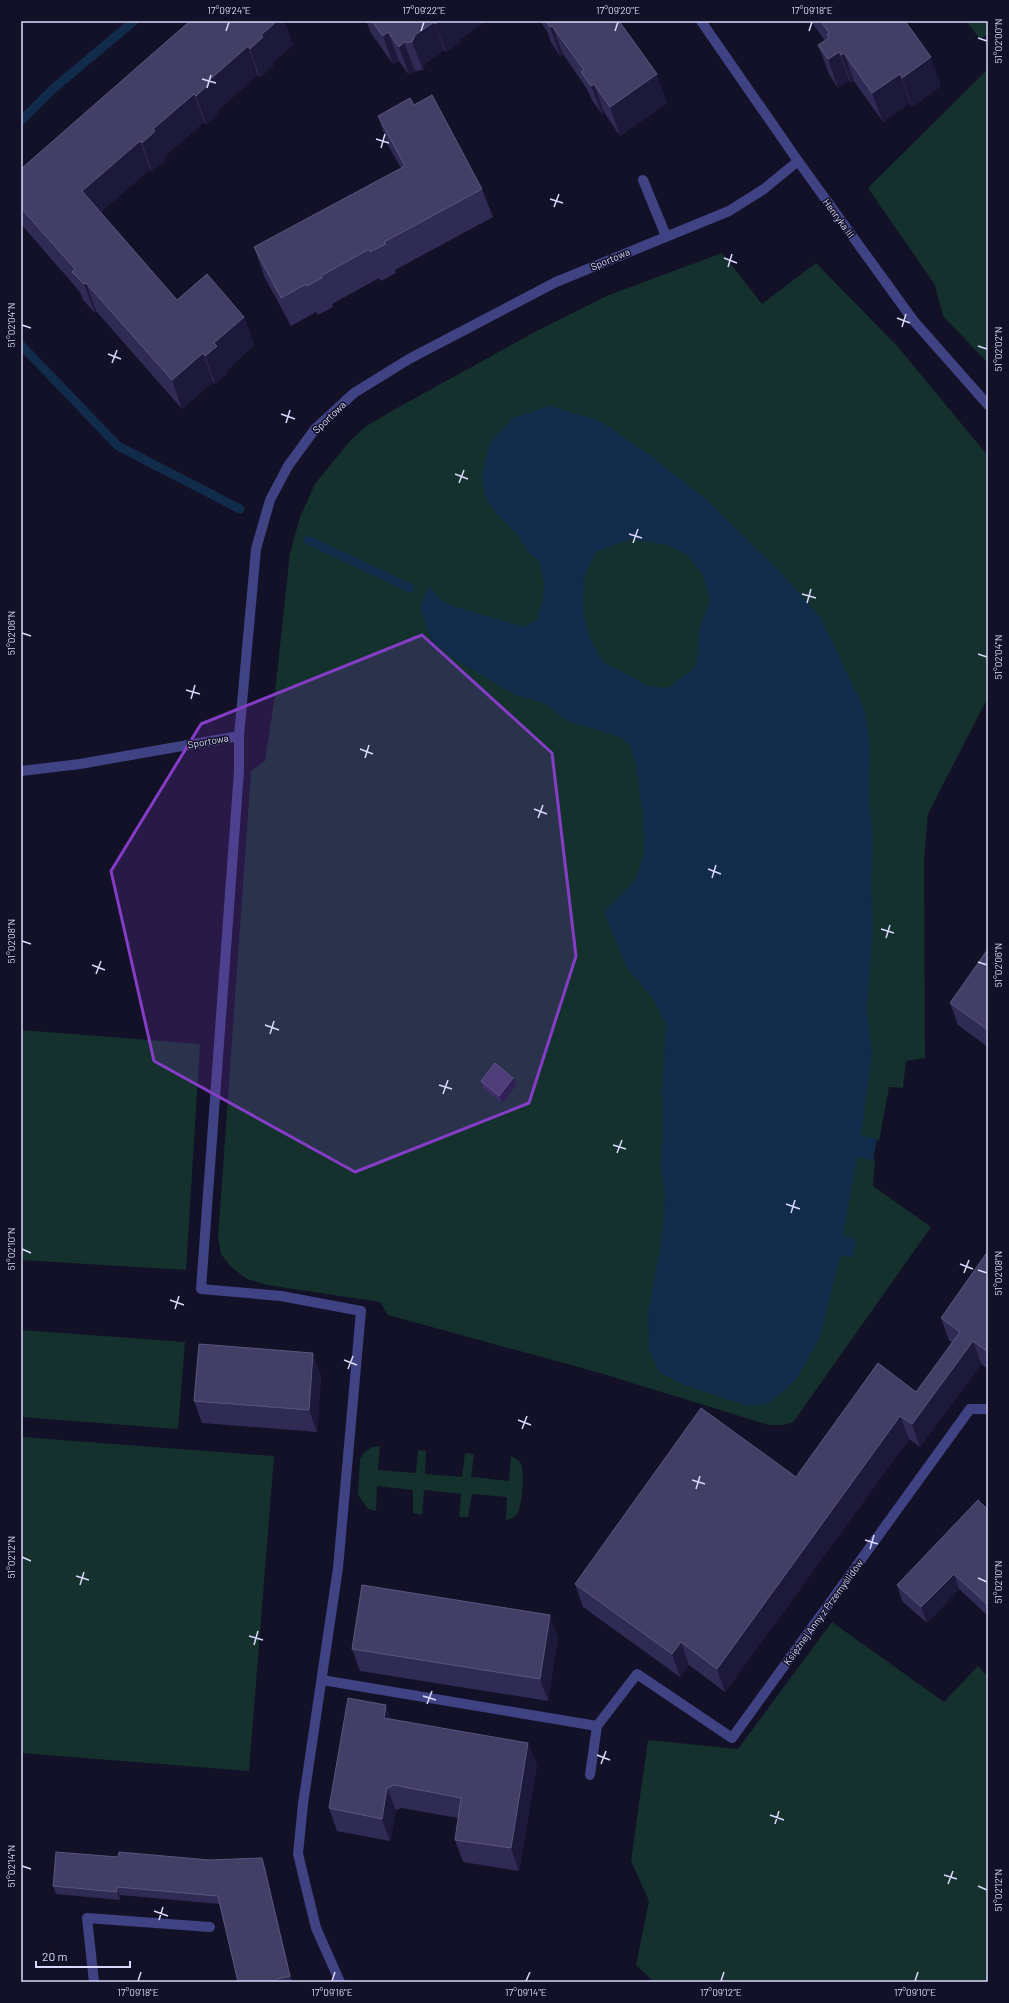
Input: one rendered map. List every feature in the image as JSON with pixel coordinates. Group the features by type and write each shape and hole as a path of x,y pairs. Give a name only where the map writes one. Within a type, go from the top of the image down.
{"street":[{"name":"Henryka III","path":"701,21 798,161 913,320 988,405"},
{"name":"Sportowa","path":"21,771 80,764 239,736 256,550 270,500 288,466 315,429 354,394 409,359 556,282 729,211 764,189 798,161"},
{"path":"643,180 666,236"},
{"path":"239,736 238,771 201,1289 281,1296 361,1311 338,1568 303,1804 298,1854 316,1928 340,1982"},
{"name":"Księżnej Anny z Przemyślidów","path":"597,1726 637,1674 732,1738 970,1409 988,1409"},
{"path":"322,1680 597,1726 590,1775"},
{"path":"94,1982 87,1918 210,1927"}],"highlighted area":[{"path":"422,635 552,753 576,956 529,1103 355,1172 154,1061 111,871 201,724"}],"green space":[{"path":"966,21 988,21 988,34 980,39"},
{"path":"988,69 988,363 943,316 935,285 868,188"},
{"path":"722,253 762,304 816,263 898,347 988,456 988,697 928,814 924,860 925,1058 906,1061 903,1088 889,1087 879,1141 859,1138 857,1155 875,1159 873,1186 931,1227 794,1421 788,1424 779,1425 769,1425 600,1373 388,1315 380,1302 267,1285 247,1279 232,1268 221,1254 218,1239 251,771 265,761 274,702 290,553 300,517 315,484 349,442 365,427 390,412 533,333 609,295"},
{"path":"21,1030 200,1044 186,1270 21,1260"},
{"path":"21,1330 185,1342 178,1429 21,1417"},
{"path":"21,1437 274,1456 249,1771 21,1753"},
{"path":"380,1446 378,1470 416,1473 418,1450 426,1451 425,1474 462,1477 465,1453 474,1454 471,1477 509,1481 511,1456 521,1464 523,1474 519,1510 514,1517 506,1520 507,1497 472,1494 468,1517 459,1517 461,1494 424,1490 422,1515 413,1513 413,1490 377,1486 376,1511 368,1509 358,1495 360,1459 365,1452 372,1447"},
{"path":"832,1622 944,1702 978,1666 988,1677 988,1982 654,1982 636,1965 649,1901 631,1861 648,1740 738,1749"}],"water":[{"path":"550,406 600,421 647,453 707,500 783,575 821,618 865,711 870,744 869,802 873,837 871,886 873,926 867,1010 872,1054 861,1136 877,1139 873,1160 857,1157 843,1236 856,1239 853,1257 840,1256 820,1337 796,1380 768,1404 749,1406 684,1385 659,1372 649,1350 648,1313 662,1238 665,1195 661,1167 663,1122 662,1090 666,1024 652,997 627,968 604,912 635,880 644,854 643,816 636,764 629,744 618,736 567,721 544,703 515,695 455,659 432,642 420,607 429,586 441,600 453,606 525,627 537,619 543,600 544,583 539,561 530,554 517,534 495,512 485,497 482,475 490,442 514,417","holes":["630,539 668,545 687,555 702,573 710,599 700,628 696,667 668,688 649,686 603,662 590,639 583,609 584,577 596,552"]}],"building":[{"path":"190,21 277,21 261,35 263,37 250,49 248,46 207,82 209,84 196,96 194,94 153,129 155,131 142,143 140,141 82,191 177,300 207,274 244,317 214,343 217,346 205,356 203,353 172,380 86,283 84,284 72,272 75,269 21,208 21,169"},
{"path":"372,21 439,21 435,24 434,22 415,35 412,42 404,42 399,47 388,32 383,36"},
{"path":"546,21 619,21 657,74 610,107 594,84 591,86 581,72 584,70 552,26 550,27"},
{"path":"821,21 905,21 931,57 902,78 900,74 872,93 844,53 841,55 839,52 828,59 818,45 829,38 827,35 829,33"},
{"path":"432,95 482,189 384,242 386,244 370,252 369,249 321,276 322,278 307,286 306,284 281,298 254,247 405,166 378,116 410,98 414,105"},
{"path":"988,949 988,1030 950,1003"},
{"path":"495,1063 513,1078 499,1096 481,1081"},
{"path":"988,1251 988,1352 973,1341 912,1424 900,1416 717,1669 681,1642 672,1654 575,1584 701,1408 796,1477 878,1363 916,1392 960,1332 941,1318"},
{"path":"199,1344 313,1353 309,1410 194,1401"},
{"path":"978,1500 988,1510 988,1605 954,1574 921,1607 897,1585"},
{"path":"362,1585 550,1615 540,1679 352,1649"},
{"path":"348,1698 386,1705 384,1718 528,1743 511,1848 455,1840 461,1798 394,1785 387,1788 382,1819 329,1808"},
{"path":"56,1852 118,1857 119,1852 209,1860 262,1858 290,1976 277,1979 278,1982 238,1982 218,1896 117,1887 117,1892 53,1886"}],"waterway":[{"path":"21,121 54,88 134,21"},
{"path":"21,345 118,446 240,509"},
{"path":"308,540 410,588"}]}
